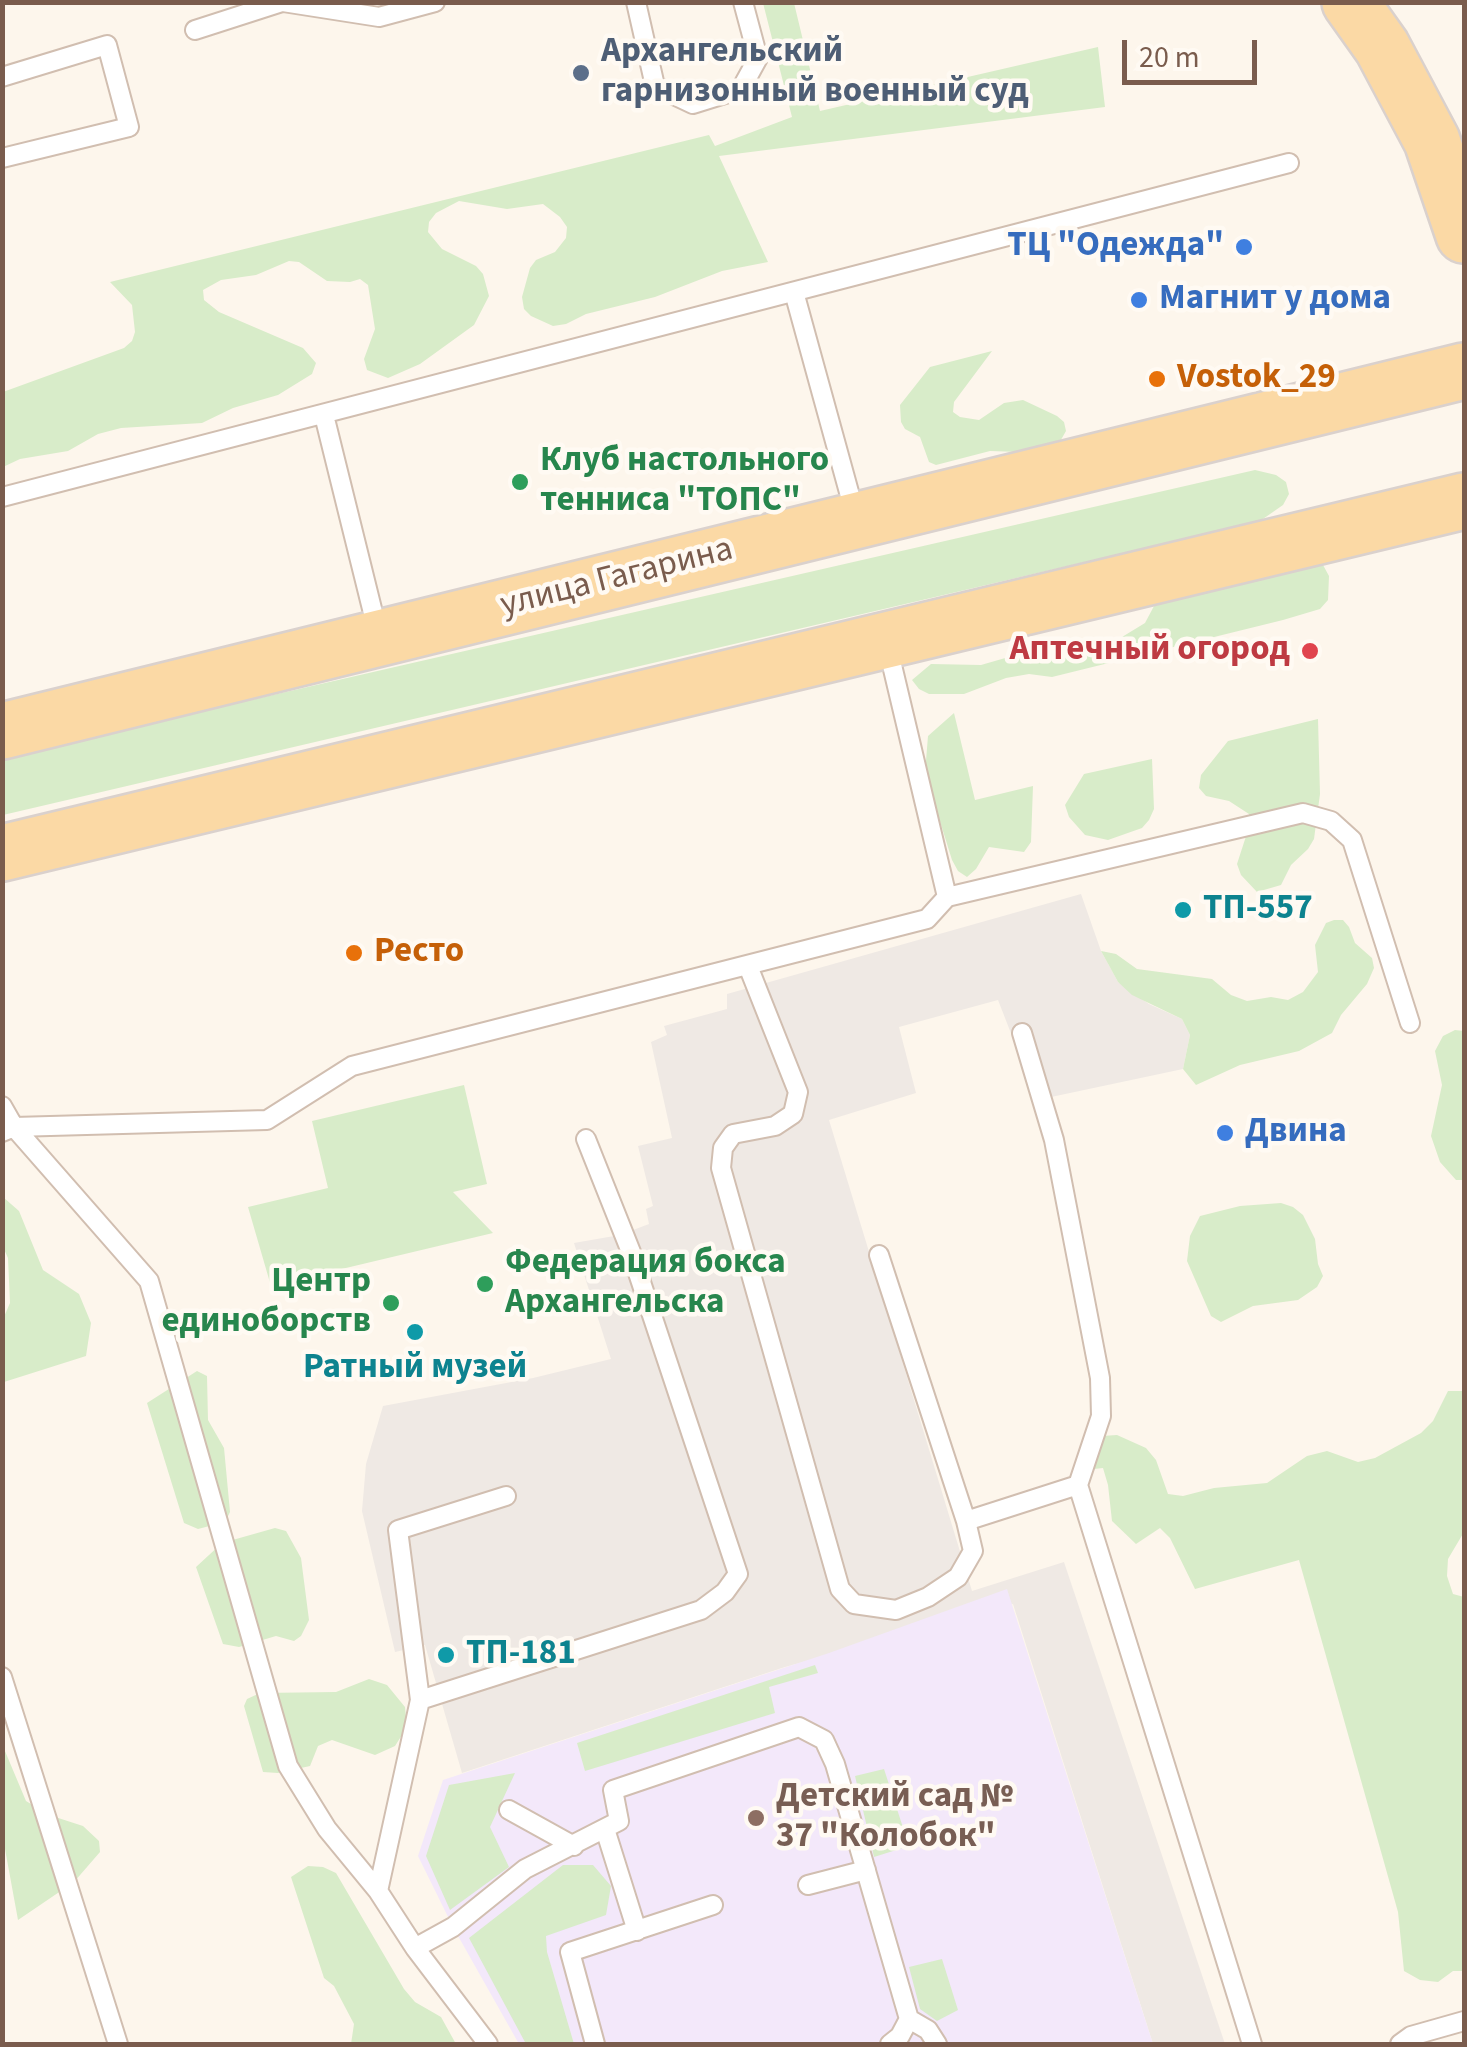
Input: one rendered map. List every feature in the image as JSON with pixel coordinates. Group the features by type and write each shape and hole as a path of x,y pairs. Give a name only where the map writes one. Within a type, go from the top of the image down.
{"main road":[{"path":"1350,2 1382,47 1432,141 1464,235"},
{"name":"улица Гагарина","path":"2,731 1464,370"},
{"path":"2,853 1464,501"}],"lane":[{"path":"196,30 276,3 379,17 435,2"},
{"path":"636,2 655,86 693,104 741,89 758,58 743,2"},
{"path":"2,77 107,45 129,127 2,158"},
{"path":"2,497 1290,163"},
{"path":"794,292 856,520"},
{"path":"324,415 379,638"},
{"path":"886,640 947,897"},
{"path":"8,1129 267,1120 352,1066 927,919 947,897 1302,813 1330,821 1352,840 1410,1022"},
{"path":"748,966 798,1092 793,1114 775,1126 733,1134 723,1148 721,1168 840,1590 854,1604 896,1610 928,1597 958,1577 972,1552 966,1522 879,1254"},
{"path":"1022,1033 1054,1140 1100,1378 1101,1416 1078,1485 1252,2044"},
{"path":"2,1106 8,1129 149,1281 288,1766 326,1828 378,1892 481,2043"},
{"path":"420,1700 701,1610 725,1592 738,1574 632,1252 586,1139"},
{"path":"966,1522 1078,1485"},
{"path":"378,1892 420,1700 398,1530 506,1496"},
{"path":"2,1677 118,2044"},
{"path":"415,1948 453,1927 526,1870 620,1822 613,1790 799,1727 824,1740 830,1752 909,2019 928,2030 938,2044"},
{"path":"510,1810 574,1846"},
{"path":"606,1829 637,1931"},
{"path":"808,1884 866,1870"},
{"path":"596,2044 570,1952 712,1905"},
{"path":"890,2044 900,2036 909,2019"},
{"path":"1400,2044 1411,2036 1464,2021"}],"shaded area":[{"path":"1081,894 1101,951 1118,982 1149,1004 1182,1019 1190,1035 1183,1069 1037,1100 998,1000 899,1027 916,1093 829,1120 972,1591 1064,1562 1225,2044 1153,2044 1013,1604 785,1667 462,1773 425,1645 395,1652 362,1511 366,1464 383,1406 611,1359 574,1243 620,1235 649,1224 646,1209 653,1206 638,1146 672,1138 651,1042 667,1035 664,1026 727,1009 727,994"},
{"name":"Детский сад № 37 \"Колобок\"","path":"1007,1589 1153,2044 519,2044 418,1856 443,1780 829,1653"}],"green space":[{"path":"763,3 794,3 820,111 1098,47 1105,107 719,156 768,262 722,271 655,297 553,326 531,316 524,309 522,297 530,268 536,260 555,252 566,238 567,227 560,217 543,204 507,209 459,201 436,213 428,232 442,249 476,266 483,274 489,296 474,325 420,364 388,378 367,370 364,359 375,329 368,285 360,279 327,281 299,262 289,261 256,275 221,280 203,290 204,300 219,312 303,348 316,363 312,374 278,395 233,408 202,423 121,428 98,434 68,451 20,459 3,467 3,392 124,348 132,341 132,305 110,282 709,135 715,146 792,117"},
{"path":"992,351 954,402 953,412 979,420 1004,403 1023,400 1057,416 1066,431 1058,445 1019,452 990,451 936,465 929,462 920,437 905,429 901,422 900,405 930,367"},
{"path":"1255,470 1286,482 1289,494 1283,505 1260,521 3,815 2,757"},
{"path":"1313,560 1323,565 1329,576 1328,600 1320,609 1052,677 1029,674 1006,678 964,694 929,694 912,680 931,664 981,665 1071,639 1122,637 1145,623 1162,591"},
{"path":"954,713 975,800 1033,786 1031,842 1024,852 989,847 967,877 952,860 925,773 928,736"},
{"path":"1318,719 1320,794 1314,839 1291,865 1281,885 1257,892 1241,875 1237,864 1249,827 1249,814 1229,801 1206,796 1199,788 1201,775 1228,741"},
{"path":"1152,759 1154,809 1142,828 1108,840 1085,835 1069,817 1065,805 1084,774"},
{"path":"1343,920 1349,927 1355,943 1372,958 1374,968 1332,1033 1299,1051 1240,1065 1196,1085 1183,1069 1190,1035 1182,1019 1132,995 1118,982 1101,951 1116,954 1137,969 1212,979 1231,995 1247,1001 1271,997 1288,1000 1303,992 1318,972 1315,945 1326,923"},
{"path":"1455,1030 1464,1031 1464,1180 1456,1180 1440,1162 1431,1136 1442,1085 1435,1051 1443,1036"},
{"path":"464,1085 487,1184 453,1192 493,1233 308,1277 309,1284 273,1293 248,1207 328,1188 312,1121"},
{"path":"3,1197 19,1211 43,1270 79,1294 91,1323 86,1356 4,1382 3,1319 10,1303 8,1258 3,1247"},
{"path":"1281,1203 1303,1215 1315,1239 1323,1276 1317,1287 1298,1300 1253,1306 1221,1322 1211,1316 1187,1261 1190,1236 1200,1216 1240,1206"},
{"path":"197,1371 207,1376 208,1420 224,1448 230,1512 225,1522 198,1529 184,1523 147,1403"},
{"path":"1448,1391 1464,1391 1464,1532 1448,1559 1447,1576 1453,1594 1464,1597 1464,1971 1453,1971 1438,1982 1420,1980 1404,1971 1398,1912 1299,1560 1195,1589 1170,1538 1160,1528 1136,1544 1112,1521 1108,1485 1103,1468 1094,1469 1094,1451 1102,1436 1117,1435 1146,1448 1156,1460 1168,1494 1183,1496 1214,1488 1267,1483 1307,1456 1327,1451 1358,1462 1375,1458 1421,1433 1433,1421"},
{"path":"275,1528 286,1531 301,1558 309,1620 294,1641 276,1636 239,1647 223,1644 196,1567 222,1543"},
{"path":"815,1665 818,1673 769,1687 775,1713 585,1771 577,1743"},
{"path":"369,1679 387,1685 405,1707 407,1727 395,1746 375,1755 332,1740 318,1746 310,1766 263,1772 244,1706 247,1699 260,1693 336,1692"},
{"path":"2,1744 26,1801 49,1815 83,1826 99,1841 100,1852 74,1882 18,1920 3,1838"},
{"path":"884,1769 909,1846 874,1857 855,1776"},
{"path":"515,1773 490,1827 509,1867 450,1910 426,1856 449,1785"},
{"path":"563,1865 593,1865 611,1886 606,1915 546,1936 547,1952 574,2044 526,2044 469,1938"},
{"path":"308,1866 336,1873 404,1989 415,2002 441,2017 456,2044 351,2044 354,2024 334,1986 324,1978 291,1877"},
{"path":"942,1959 958,2010 937,2021 920,2009 909,1967"}],"place":[{"name":"Архангельский гарнизонный военный суд","path":"581,73"},
{"name":"ТЦ \"Одежда\"","path":"1244,247"},
{"name":"Магнит у дома","path":"1139,300"},
{"name":"Vostok_29","path":"1157,379"},
{"name":"Клуб настольного тенниса \"ТОПС\"","path":"520,482"},
{"name":"Аптечный огород","path":"1310,651"},
{"name":"ТП-557","path":"1183,910"},
{"name":"Ресто","path":"354,953"},
{"name":"Двина","path":"1225,1133"},
{"name":"Федерация бокса Архангельска","path":"485,1284"},
{"name":"Центр единоборств","path":"391,1303"},
{"name":"Ратный музей","path":"415,1332"},
{"name":"ТП-181","path":"446,1655"},
{"name":"Детский сад № 37 \"Колобок\"","path":"756,1818"}]}
